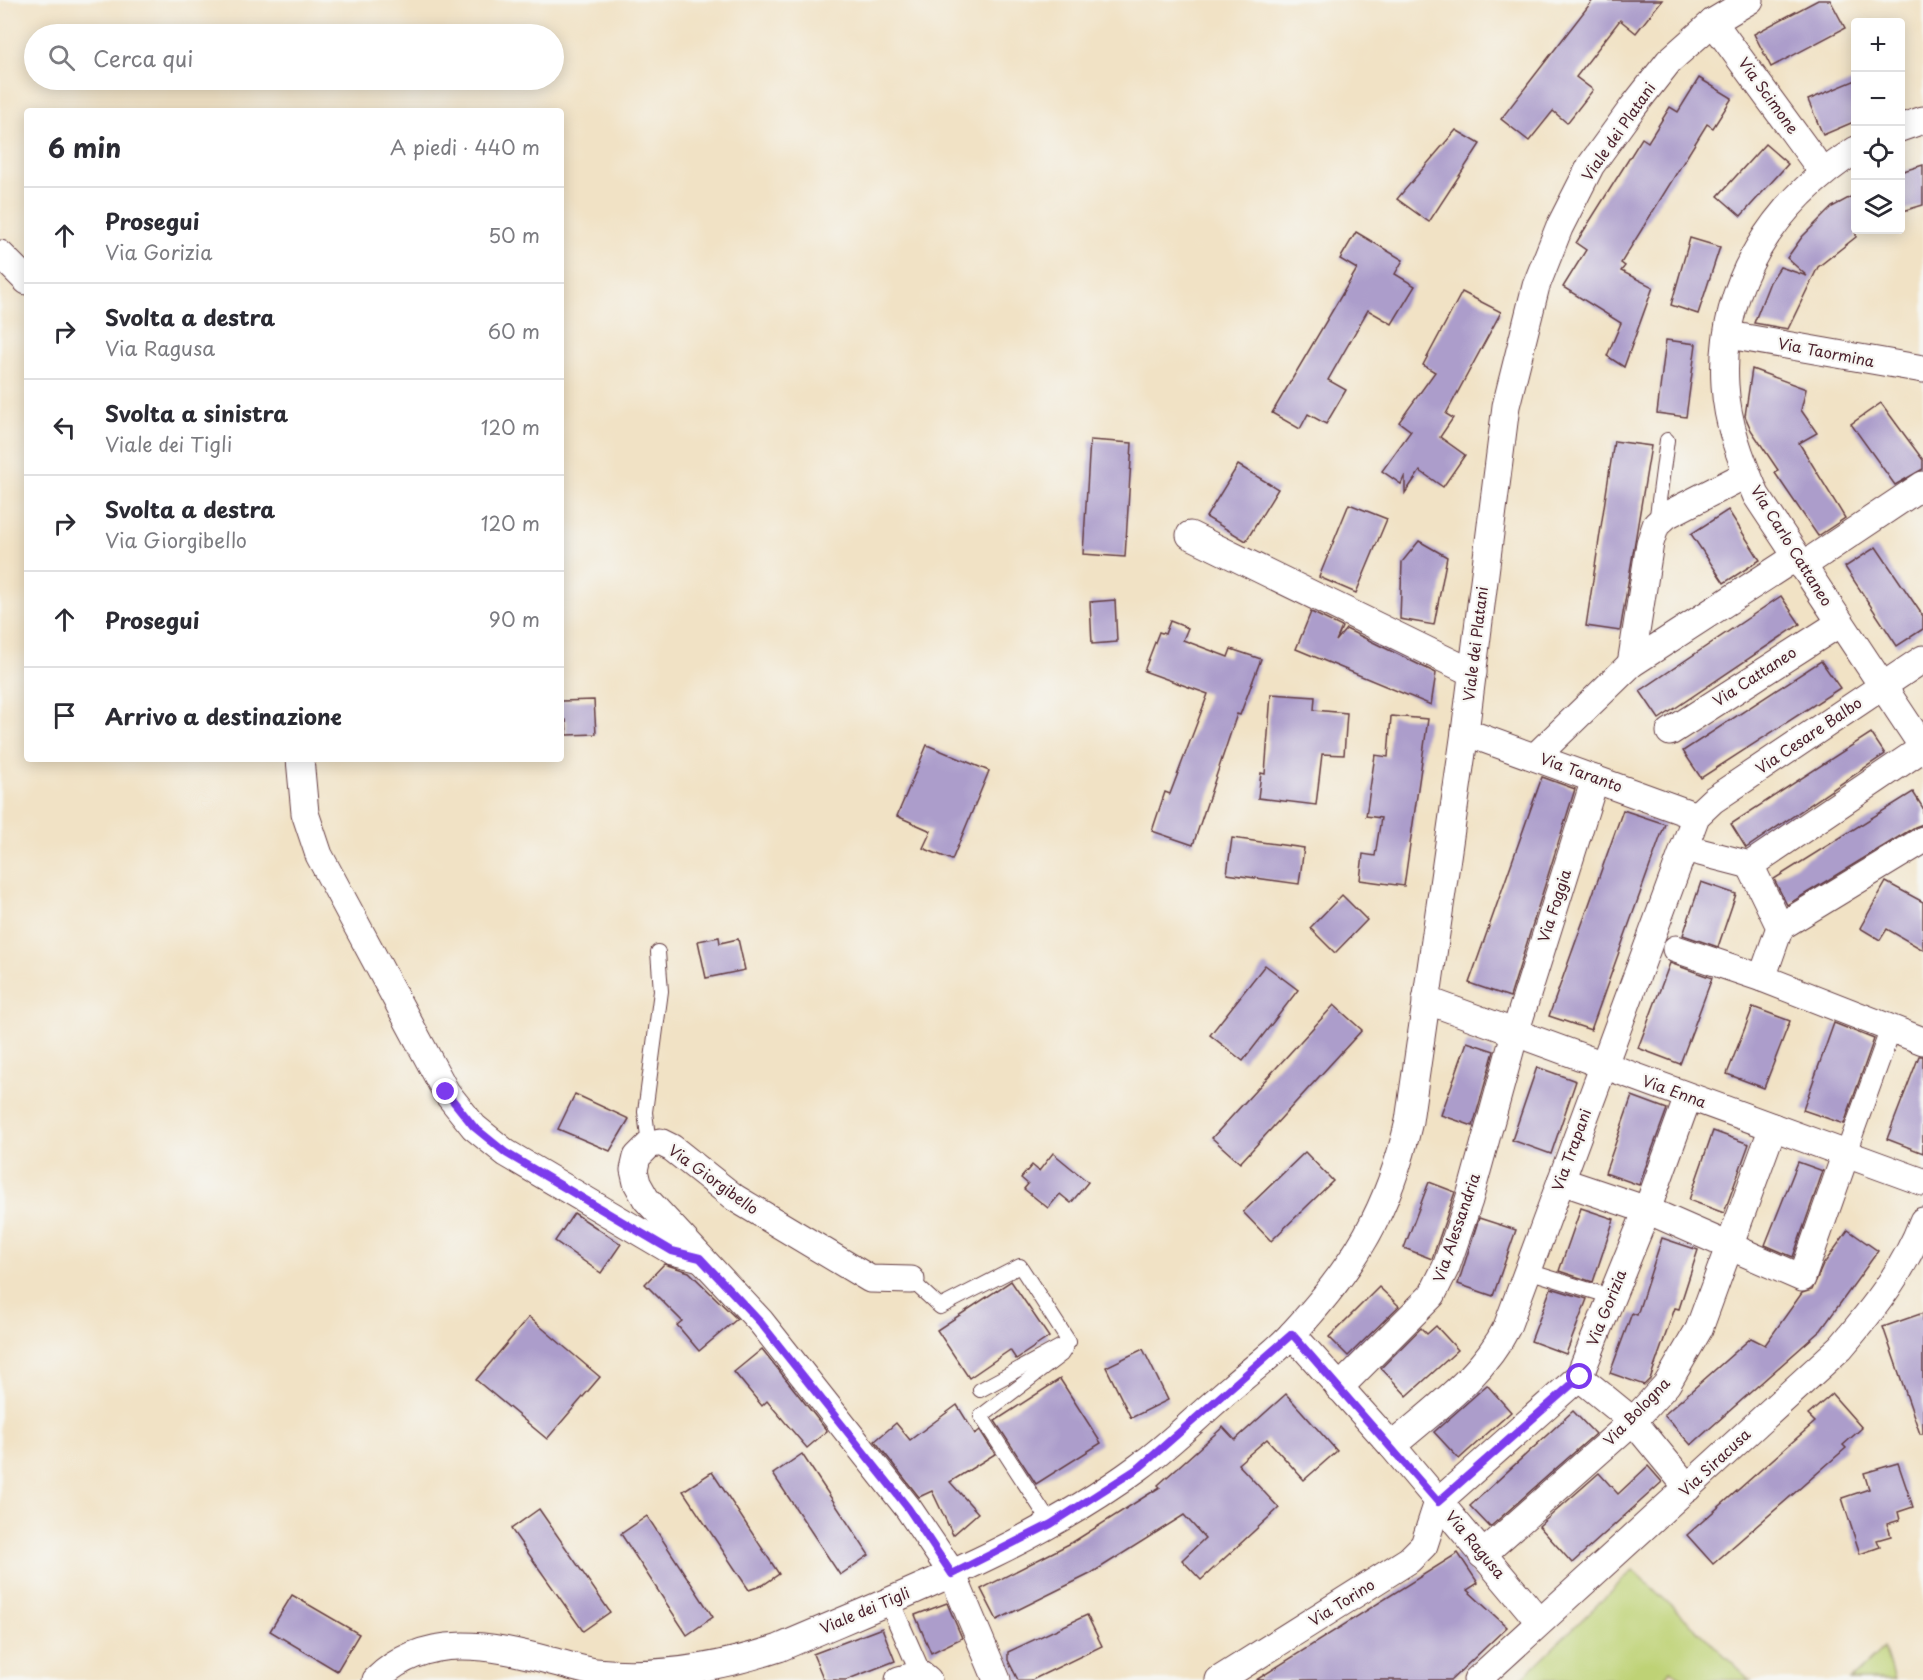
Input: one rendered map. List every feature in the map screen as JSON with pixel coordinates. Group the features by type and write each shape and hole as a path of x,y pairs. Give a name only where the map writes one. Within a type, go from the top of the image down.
{"street":[{"name":"Viale dei Platani","path":"1292,1334 1347,1269 1378,1219 1400,1162 1409,1121 1465,732 1506,406 1536,286 1559,228 1591,165 1669,61 1713,22 1750,0"},
{"name":"Via Scimone","path":"1713,22 1822,171"},
{"path":"1905,126 1923,120"},
{"name":"Via Carlo Cattaneo","path":"1851,153 1822,171 1783,211 1758,248 1738,288 1729,335 1725,385 1730,421 1756,495 1923,747"},
{"path":"0,254 24,278"},
{"name":"Via Taormina","path":"1729,335 1923,369"},
{"path":"1631,664 1650,543 1656,525 1686,504 1747,474"},
{"path":"1535,757 1631,664 1923,485"},
{"path":"1190,535 1473,673"},
{"name":"Via Cattaneo","path":"1670,732 1840,622"},
{"name":"Via Cesare Balbo","path":"1696,816 1713,800 1923,659"},
{"name":"Via Taranto","path":"1465,732 1696,816"},
{"path":"1684,848 1750,865 1923,747"},
{"path":"300,762 305,813 319,855 446,1092 474,1127 506,1153 672,1251 700,1258"},
{"name":"Via Foggia","path":"1515,1033 1595,779"},
{"name":"Via Trapani","path":"1392,1446 1478,1371 1496,1350 1507,1327 1696,816"},
{"path":"1762,978 1780,927 1923,840"},
{"path":"1750,865 1780,927"},
{"path":"1676,949 1762,978 1923,1041"},
{"name":"Via Enna","path":"1426,1000 1923,1182"},
{"path":"1561,1181 1647,1210 1802,1278 1891,1028"},
{"name":"Via Alessandria","path":"1339,1388 1432,1295 1446,1267 1469,1200 1515,1033"},
{"name":"Via Gorizia","path":"1438,1502 1580,1377 1647,1210 1688,1097"},
{"name":"Via Bologna","path":"1482,1555 1633,1421 1667,1384 1699,1329 1773,1127"},
{"name":"Via Giorgibello","path":"911,1280 870,1279 735,1198 672,1148 660,1142 649,1145 637,1157 634,1170 637,1183 646,1199 760,1322 803,1373 908,1508 952,1574 997,1680"},
{"name":"Via Siracusa","path":"1477,1680 1841,1347 1874,1309 1898,1272 1923,1221"},
{"name":"Via Ragusa","path":"1292,1334 1392,1446 1539,1621"},
{"name":"Viale dei Tigli","path":"376,1680 390,1666 421,1651 464,1645 501,1648 594,1676 693,1669 750,1658 952,1574 1051,1524 1140,1467 1292,1334"},
{"path":"1580,1377 1633,1421 1688,1488"},
{"name":"Via Torino","path":"1219,1680 1409,1560 1424,1545 1438,1502"},
{"path":"889,1601 916,1678"}],"lane":[{"path":"1656,525 1667,440"},
{"path":"649,1145 645,1112 661,991 658,952"},
{"path":"911,1280 939,1307 1020,1266 1069,1342"},
{"path":"1528,1270 1612,1298"},
{"path":"980,1390 1069,1342"},
{"path":"1051,1524 981,1416 1061,1355 1069,1342"}],"green space":[{"path":"1633,1570 1751,1680 1687,1680 1670,1670 1663,1680 1520,1680"},
{"path":"1884,1648 1894,1680 1850,1680"}],"building":[{"path":"1593,0 1662,0 1636,33 1620,20 1576,77 1593,90 1567,123 1553,111 1529,141 1501,119"},
{"path":"1818,0 1830,0 1845,28 1771,67 1754,34"},
{"path":"1699,78 1732,98 1713,128 1707,124 1621,263 1625,266 1621,271 1653,287 1624,367 1607,356 1621,323 1563,287 1586,250 1576,243 1642,138 1648,142 1670,107 1678,112"},
{"path":"1851,82 1851,123 1823,135 1808,100"},
{"path":"1456,130 1480,144 1429,222 1397,199"},
{"path":"1765,144 1788,164 1741,216 1718,196"},
{"path":"1923,165 1923,205 1905,210 1905,180 1905,170"},
{"path":"1851,197 1851,234 1856,234 1856,237 1818,267 1788,329 1754,323 1770,282 1780,267 1807,276 1787,258 1802,237 1832,207"},
{"path":"1356,232 1403,260 1395,274 1415,286 1392,324 1368,310 1328,380 1346,390 1326,424 1308,414 1300,429 1272,413 1357,269 1340,259"},
{"path":"1690,238 1720,247 1698,314 1671,305"},
{"path":"1462,292 1501,312 1446,414 1453,418 1440,437 1465,455 1443,487 1420,471 1405,493 1405,475 1401,484 1382,471 1411,431 1399,422 1435,372 1423,365"},
{"path":"1666,340 1696,344 1686,417 1657,413"},
{"path":"1752,369 1806,389 1801,410 1817,433 1799,443 1845,518 1818,536 1775,473 1778,470 1751,430 1745,416"},
{"path":"1881,403 1923,460 1923,469 1895,485 1851,424"},
{"path":"1090,440 1132,443 1125,557 1083,554"},
{"path":"1614,441 1651,446 1620,631 1586,626"},
{"path":"1238,465 1278,489 1246,541 1206,517"},
{"path":"1349,504 1387,519 1356,593 1319,577"},
{"path":"1728,510 1760,560 1724,583 1691,534"},
{"path":"1419,541 1447,557 1434,625 1400,619 1402,562"},
{"path":"1876,547 1923,616 1923,629 1897,646 1845,567"},
{"path":"1781,596 1800,624 1659,719 1640,691"},
{"path":"1115,600 1117,642 1092,644 1090,602"},
{"path":"1311,612 1342,627 1336,641 1346,629 1436,673 1431,705 1296,649"},
{"path":"1170,621 1188,628 1183,640 1228,657 1231,649 1261,659 1240,715 1237,714 1193,845 1152,831 1165,792 1170,794 1208,694 1144,671 1159,632 1165,634"},
{"path":"1821,661 1840,688 1701,778 1683,751"},
{"path":"1271,694 1315,697 1314,710 1347,713 1344,755 1322,754 1316,805 1258,798 1261,773 1265,774"},
{"path":"594,700 596,734 567,735 564,701"},
{"path":"1391,716 1428,719 1404,886 1360,880 1363,854 1375,856 1381,818 1366,816 1375,755 1388,757"},
{"path":"1871,733 1885,754 1746,848 1731,824"},
{"path":"927,745 989,771 952,860 923,848 931,831 897,816"},
{"path":"1542,777 1575,789 1510,997 1469,983"},
{"path":"1913,792 1923,808 1923,824 1787,905 1774,879"},
{"path":"1623,810 1665,824 1591,1030 1549,1016"},
{"path":"1232,838 1304,848 1299,884 1227,874"},
{"path":"1701,882 1736,894 1718,947 1683,935"},
{"path":"1886,882 1923,902 1923,950 1887,929 1880,940 1860,928"},
{"path":"1342,895 1367,920 1335,953 1310,928"},
{"path":"719,937 720,943 738,939 745,970 706,978 698,941"},
{"path":"1670,963 1712,978 1680,1064 1638,1048"},
{"path":"1265,965 1298,990 1243,1061 1210,1035"},
{"path":"1334,1005 1362,1030 1240,1163 1212,1138"},
{"path":"1753,1007 1790,1021 1764,1088 1727,1074"},
{"path":"1834,1023 1874,1039 1844,1124 1803,1110"},
{"path":"1467,1042 1494,1051 1473,1126 1441,1115"},
{"path":"1919,1056 1923,1056 1923,1153 1887,1139"},
{"path":"1537,1067 1576,1081 1551,1154 1512,1140"},
{"path":"575,1094 629,1119 610,1151 558,1129"},
{"path":"1632,1096 1667,1109 1639,1185 1605,1173"},
{"path":"1713,1131 1749,1144 1724,1213 1689,1200"},
{"path":"1305,1152 1333,1181 1271,1241 1243,1212"},
{"path":"1053,1153 1088,1182 1071,1203 1060,1194 1048,1208 1024,1189 1028,1184 1021,1178 1032,1165 1039,1171"},
{"path":"1798,1162 1823,1171 1793,1257 1765,1245"},
{"path":"1429,1182 1455,1192 1432,1259 1404,1248"},
{"path":"1581,1208 1614,1219 1593,1282 1559,1271"},
{"path":"574,1213 621,1244 601,1273 555,1241"},
{"path":"1479,1218 1516,1230 1493,1296 1458,1284"},
{"path":"1848,1230 1878,1251 1821,1330 1691,1445 1664,1415 1751,1338 1765,1345 1802,1293 1812,1290 1823,1265"},
{"path":"1662,1238 1698,1250 1679,1309 1675,1308 1650,1379 1644,1385 1610,1373 1632,1313 1637,1315"},
{"path":"664,1264 689,1272 737,1319 699,1351 677,1325 682,1321 645,1284"},
{"path":"1011,1281 1049,1337 1016,1359 1010,1350 969,1378 937,1330"},
{"path":"1379,1287 1399,1306 1348,1356 1329,1337"},
{"path":"1551,1288 1587,1299 1566,1354 1531,1341"},
{"path":"1923,1313 1923,1434 1920,1434 1883,1327"},
{"path":"529,1317 600,1377 547,1439 476,1380"},
{"path":"1436,1326 1458,1350 1407,1396 1381,1368 1421,1328 1427,1334"},
{"path":"762,1349 827,1431 807,1448 767,1401 762,1406 734,1372"},
{"path":"1143,1349 1168,1400 1131,1418 1106,1367"},
{"path":"1060,1379 1101,1443 1036,1484 995,1421"},
{"path":"1487,1385 1511,1412 1459,1459 1434,1432"},
{"path":"1286,1394 1337,1451 1304,1480 1267,1439 1238,1464 1279,1508 1201,1580 1182,1560 1205,1538 1184,1515 1090,1574 997,1620 981,1589 1073,1542 1160,1487 1158,1485 1223,1427 1235,1440"},
{"path":"1832,1394 1862,1428 1843,1445 1846,1448 1713,1564 1687,1535 1815,1422 1808,1415"},
{"path":"957,1405 975,1434 980,1430 995,1454 950,1482 978,1513 953,1535 932,1491 919,1497 875,1441 896,1423 910,1440"},
{"path":"1573,1411 1595,1434 1490,1527 1470,1506"},
{"path":"802,1454 869,1555 840,1575 773,1474"},
{"path":"1898,1463 1913,1507 1898,1512 1900,1520 1887,1524 1891,1536 1877,1540 1880,1547 1860,1554 1842,1498 1869,1489 1864,1473"},
{"path":"1648,1466 1662,1482 1572,1563 1539,1526 1599,1473 1618,1494"},
{"path":"712,1472 779,1574 763,1585 749,1590 683,1491"},
{"path":"539,1509 610,1612 583,1631 511,1529"},
{"path":"647,1516 713,1617 687,1635 621,1534"},
{"path":"1458,1553 1478,1583 1467,1590 1507,1627 1451,1680 1256,1680"},
{"path":"292,1595 359,1634 337,1671 270,1631"},
{"path":"947,1603 962,1638 931,1653 915,1615"},
{"path":"1087,1615 1102,1646 1032,1680 1018,1680 1008,1660 1008,1652"},
{"path":"882,1628 895,1661 846,1680 824,1680 813,1654"}],"route":[{"path":"446,1092 474,1127 506,1153 672,1251 700,1258 760,1322 803,1373 908,1508 952,1574 1051,1524 1140,1467 1292,1334 1392,1446 1438,1502 1580,1377"}]}
